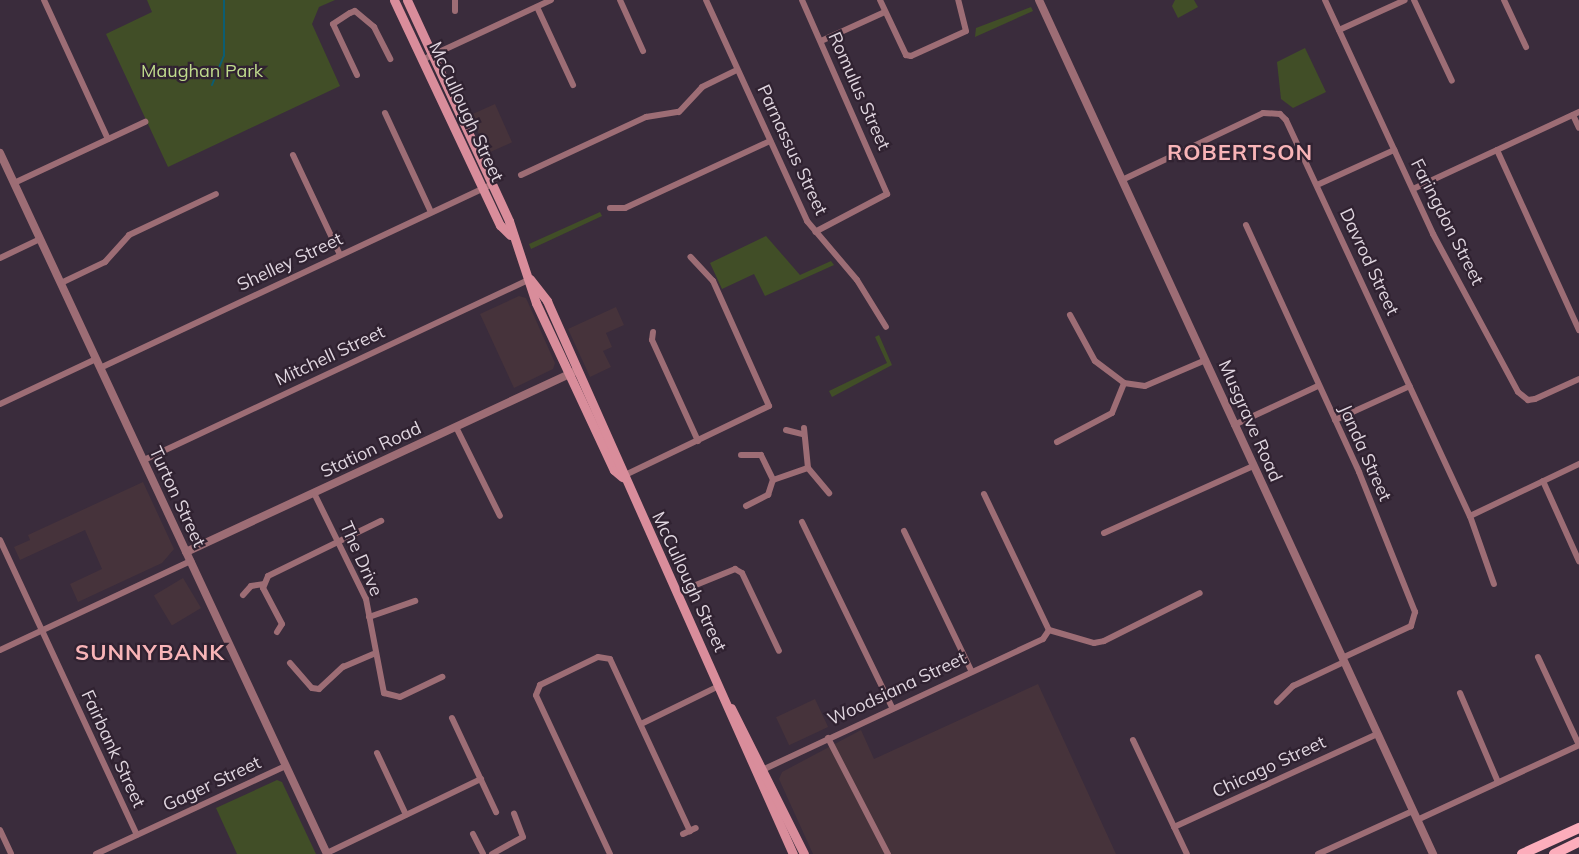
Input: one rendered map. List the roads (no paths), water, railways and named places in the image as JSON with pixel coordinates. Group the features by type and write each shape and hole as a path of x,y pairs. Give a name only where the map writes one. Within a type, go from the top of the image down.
{"main road":[{"name":"McCullough Street","path":"394,0 487,186"},
{"name":"McCullough Street","path":"407,0 434,54 487,186 500,225 510,235 568,374 614,470 622,477 759,771 793,854"},
{"name":"McCullough Street","path":"530,280 547,301 622,465 622,477"},
{"name":"McCullough Street","path":"759,771 804,854"},
{"path":"1522,854 1579,828"},
{"path":"1554,854 1579,842"}],"street":[{"path":"44,0 108,139"},
{"path":"455,0 455,11"},
{"path":"424,59 551,0"},
{"path":"620,0 643,51"},
{"name":"Parnassus Street","path":"706,0 814,232 857,280 886,326"},
{"name":"Romulus Street","path":"802,0 887,194 814,232"},
{"path":"880,0 906,56 966,30 958,0"},
{"name":"Musgrave Road","path":"1039,0 1433,854"},
{"name":"Faringdon Street","path":"1325,0 1413,189 1518,392 1528,400 1535,399 1579,379"},
{"path":"1339,30 1405,0"},
{"path":"1414,0 1452,81"},
{"path":"1504,0 1526,47"},
{"path":"537,7 573,85"},
{"path":"356,74 333,24 350,13 355,11 374,27 390,59"},
{"path":"821,41 885,12"},
{"path":"521,175 646,117 679,112 702,87 738,70"},
{"path":"385,112 431,212"},
{"name":"Davrod Street","path":"1122,180 1272,112 1286,120 1470,516 1494,584"},
{"path":"1413,189 1576,114 1579,128"},
{"path":"14,183 145,122"},
{"path":"610,208 625,208 770,141"},
{"path":"1317,186 1394,150"},
{"path":"1497,150 1579,330"},
{"name":"Turton Street","path":"0,153 327,853"},
{"path":"293,156 340,255"},
{"name":"Shelley Street","path":"100,368 487,186"},
{"path":"61,283 104,262 129,235 216,194"},
{"name":"Janda Street","path":"1246,225 1335,420 1416,620 1343,660"},
{"path":"0,258 40,239"},
{"path":"622,477 769,406 713,280 691,257"},
{"name":"Mitchell Street","path":"144,460 530,280"},
{"path":"1070,316 1094,361 1124,383 1145,386 1206,360"},
{"path":"653,332 652,340 698,440"},
{"path":"0,404 96,359"},
{"name":"Station Road","path":"186,552 578,370"},
{"path":"1057,442 1112,413 1124,383"},
{"path":"1234,425 1318,386"},
{"path":"1335,420 1410,386"},
{"path":"456,427 500,516"},
{"path":"786,430 803,431 808,468 828,493"},
{"path":"741,455 761,455 774,480"},
{"path":"1470,516 1579,464"},
{"path":"1104,533 1253,466"},
{"path":"746,506 768,495 774,480 808,468"},
{"path":"1543,481 1579,561"},
{"name":"The Drive","path":"314,493 366,599 373,654 389,697 400,697 442,677"},
{"path":"984,494 1049,630 1094,643 1104,641 1200,593"},
{"path":"243,595 251,586 263,584 276,572 381,521"},
{"path":"802,522 892,707"},
{"path":"904,531 971,670"},
{"name":"Fairbank Street","path":"0,540 137,835"},
{"path":"0,650 190,562"},
{"path":"676,593 735,569 742,573 779,651"},
{"path":"263,584 282,624 278,632"},
{"path":"369,617 415,601"},
{"name":"Woodsiana Street","path":"759,771 971,670 1043,639 1049,630"},
{"path":"290,663 312,688 319,689 343,668 373,654"},
{"path":"610,854 537,689 606,657 693,829 683,834"},
{"path":"1417,820 1579,745 1538,657"},
{"path":"1277,702 1286,690 1343,660"},
{"path":"641,724 719,686"},
{"path":"1460,693 1498,782"},
{"path":"452,718 496,812"},
{"name":"Chicago Street","path":"1174,827 1377,734"},
{"path":"828,738 888,854"},
{"path":"1133,740 1187,854"},
{"path":"377,753 406,815"},
{"name":"Gager Street","path":"96,854 286,766"},
{"path":"327,853 481,780"},
{"path":"1318,854 1413,811"},
{"path":"492,854 523,836 514,814"},
{"path":"0,830 11,854"},
{"path":"473,834 483,854"}],"waterway":[{"path":"212,85 224,56 224,0"}],"district":[{"name":"ROBERTSON","path":"1240,153"},
{"name":"SUNNYBANK","path":"150,653"}],"park label":[{"name":"Maughan Park","path":"202,71"}]}
